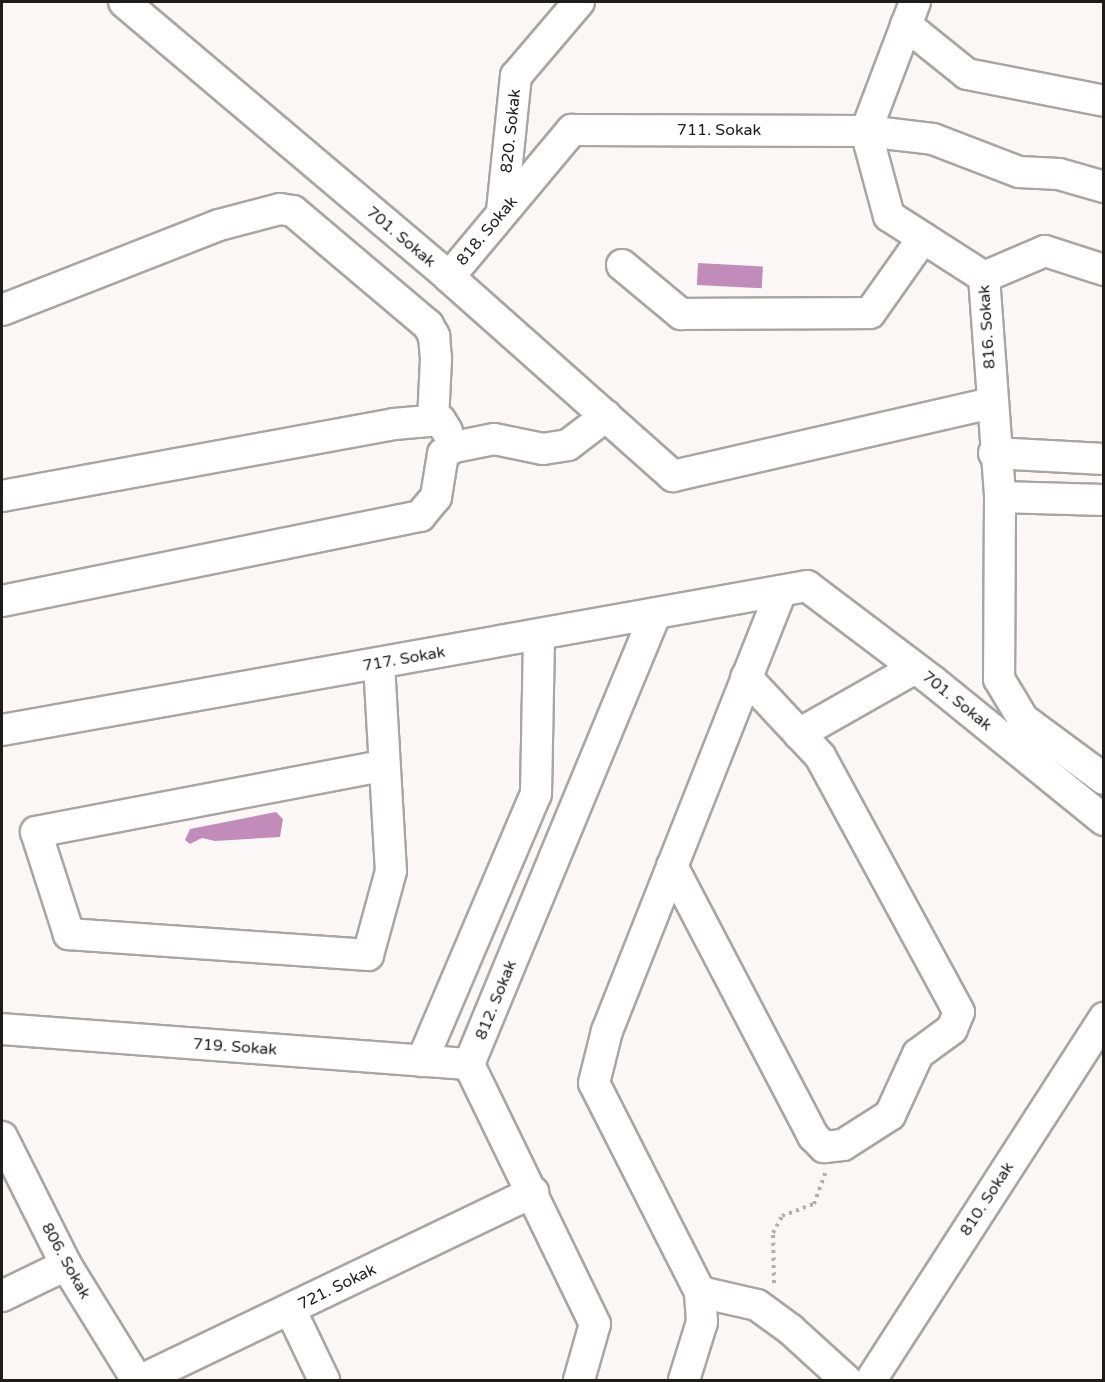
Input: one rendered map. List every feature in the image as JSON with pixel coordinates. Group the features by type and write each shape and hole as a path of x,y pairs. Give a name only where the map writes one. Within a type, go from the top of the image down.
{"street":[{"name":"701. Sokak","path":"124,2 449,277 673,476 992,403"},
{"name":"820. Sokak","path":"502,211 516,76 579,2"},
{"path":"866,131 910,13 967,74 1104,100"},
{"name":"818. Sokak","path":"449,277 572,130"},
{"name":"711. Sokak","path":"572,130 866,131 933,139 1019,172 1059,174 1104,187"},
{"name":"816. Sokak","path":"866,131 889,216 984,277 994,453 1000,497 999,679"},
{"path":"2,310 219,225 280,209 292,211 428,325 435,347 433,420"},
{"path":"622,265 681,314 870,313 923,238"},
{"path":"984,277 1045,251 1104,270"},
{"path":"2,601 420,516 436,497 444,454 454,447 494,439 543,449 567,445 606,416"},
{"path":"2,496 394,424 433,420 445,423 454,447"},
{"path":"994,453 1104,459"},
{"path":"1000,497 1104,500"},
{"name":"701. Sokak","path":"794,589 915,668 1104,820"},
{"path":"684,1380 702,1322 700,1292 594,1083 607,1031 746,677 794,589"},
{"name":"717. Sokak","path":"2,730 794,589"},
{"name":"812. Sokak","path":"469,1064 655,614"},
{"path":"423,1062 536,794 540,635"},
{"path":"379,664 383,766 391,871 368,955 69,934 36,832 383,766"},
{"path":"799,734 915,668"},
{"path":"672,866 813,1136 824,1147 843,1145 890,1115 918,1054 952,1029 959,1012 820,756 746,677"},
{"name":"701. Sokak","path":"999,679 1023,719 1104,779"},
{"path":"954,699 999,679"},
{"name":"810. Sokak","path":"870,1380 1104,1018"},
{"name":"719. Sokak","path":"2,1029 469,1064"},
{"path":"469,1064 595,1324 579,1380"},
{"name":"806. Sokak","path":"2,1137 66,1265 139,1380"},
{"name":"721. Sokak","path":"139,1380 290,1310 533,1192"},
{"path":"2,1296 66,1265"},
{"path":"700,1292 757,1305 790,1329 846,1380"},
{"path":"290,1310 324,1380"}],"path":[{"path":"757,1305 774,1283 773,1233 782,1216 814,1204 833,1146"}],"shaded area":[{"path":"698,263 763,266 762,288 697,285"},
{"path":"276,812 283,819 280,837 215,841 202,838 190,844 185,840 190,829"}]}
